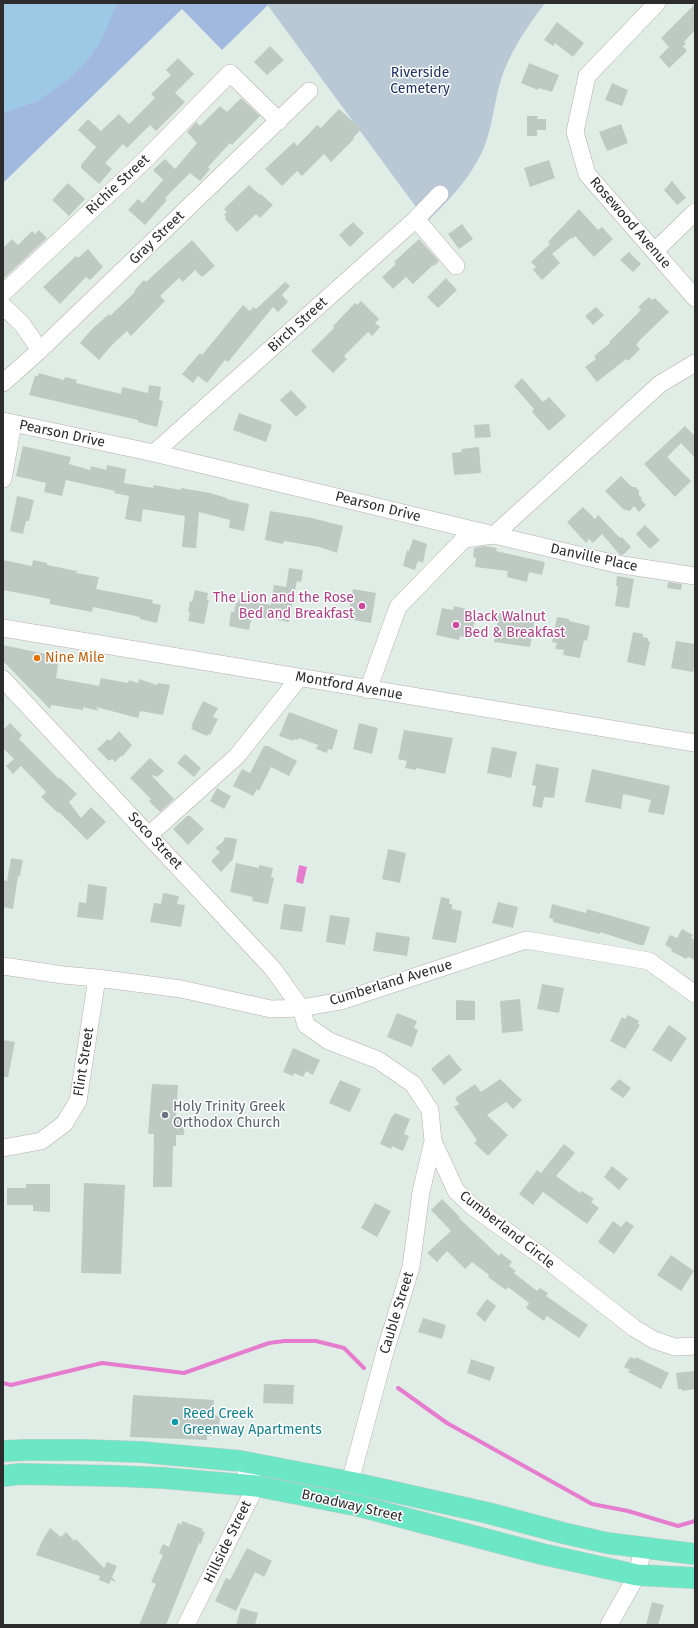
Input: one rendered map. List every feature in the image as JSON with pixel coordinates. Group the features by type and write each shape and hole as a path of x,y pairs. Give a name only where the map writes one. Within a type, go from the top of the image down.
{"main road":[{"name":"Broadway Street","path":"3,1451 84,1450 141,1452 240,1461 350,1482 607,1543 695,1554"},
{"name":"Broadway Street","path":"3,1476 20,1474 133,1476 256,1486 359,1506 542,1554 637,1575 695,1578"}],"street":[{"name":"Rosewood Avenue","path":"657,3 587,76 575,132 587,174 695,298"},
{"name":"Richie Street","path":"3,293 145,160 230,73 279,121"},
{"name":"Gray Street","path":"3,383 40,350 309,91"},
{"name":"Birch Street","path":"154,453 416,219 440,194"},
{"path":"655,251 695,212"},
{"path":"416,219 456,266"},
{"path":"3,306 22,324 40,350"},
{"path":"368,690 398,607 464,539 494,535 660,384 695,363"},
{"path":"3,479 8,422"},
{"name":"Pearson Drive","path":"8,422 154,453 494,535"},
{"name":"Danville Place","path":"494,535 616,564 695,576"},
{"name":"Montford Avenue","path":"3,628 368,690 695,743"},
{"path":"149,834 237,756 299,678"},
{"name":"Soco Street","path":"3,679 149,834 273,969 301,1008"},
{"name":"Cumberland Avenue","path":"3,966 63,975 181,989 270,1009 301,1008 341,1001 526,940 649,962 695,994"},
{"name":"Flint Street","path":"3,1148 41,1141 64,1124 78,1101 97,978"},
{"name":"Cumberland Circle","path":"301,1008 306,1025 329,1041 378,1060 413,1084 430,1110 433,1141 456,1191 473,1206 547,1260 634,1328 654,1340 676,1347 695,1346"},
{"name":"Cauble Street","path":"350,1482 385,1352 411,1267 421,1192 433,1141"},
{"name":"Hillside Street","path":"186,1625 256,1486 240,1461"},
{"path":"609,1625 637,1575 643,1548"}],"shaded area":[{"path":"3,3 266,3 268,5 222,50 182,9 3,183"},
{"path":"3,3 117,3 101,41 88,60 68,80 38,101 3,113"},
{"path":"299,865 307,867 303,884 296,882"}],"green space":[{"name":"Riverside Cemetery","path":"266,3 545,3 522,36 504,71 500,82 488,137 479,158 462,184 449,200 427,222"}],"building":[{"path":"695,4 695,30 684,42 686,44 683,46 687,51 669,68 659,57 669,47 661,38"},
{"path":"557,22 584,43 573,57 555,43 553,46 544,40"},
{"path":"270,46 284,60 267,75 254,62"},
{"path":"178,58 194,74 175,93 185,102 156,131 150,125 127,148 123,144 105,163 112,169 99,184 81,168 81,165 96,147 78,130 88,119 101,131 119,114 129,124 155,98 151,94 171,75 166,70"},
{"path":"529,63 559,75 552,92 539,88 538,90 521,83"},
{"path":"612,83 628,90 622,106 605,100"},
{"path":"241,98 260,116 232,145 230,143 208,167 210,169 200,181 190,173 165,198 167,200 145,225 128,210 138,199 143,203 163,180 153,170 165,159 175,169 197,143 187,132 196,122 200,126 220,106 227,112"},
{"path":"339,109 361,129 353,138 354,139 331,162 324,154 302,176 297,171 282,186 265,169 294,142 297,146 317,125 321,128"},
{"path":"527,116 538,116 537,119 546,119 546,130 537,130 537,136 527,136"},
{"path":"621,124 628,143 607,151 599,132"},
{"path":"549,160 555,178 530,187 524,168"},
{"path":"672,181 686,198 677,205 664,190"},
{"path":"68,183 85,199 69,216 52,200"},
{"path":"249,185 273,205 260,218 256,214 237,232 225,219 226,217 224,214 227,212 224,209"},
{"path":"579,209 598,230 602,227 613,239 594,257 575,236 572,239 571,238 552,254 560,263 542,280 533,270 536,267 531,262 550,244 548,242"},
{"path":"353,222 364,233 350,247 339,235"},
{"path":"462,224 473,239 459,249 448,234"},
{"path":"39,230 47,238 3,279 3,248 12,239 18,245 32,231 35,234"},
{"path":"419,239 439,261 413,284 406,277 393,289 382,277 396,264 394,262"},
{"path":"192,240 215,266 202,277 195,270 183,282 179,278 160,296 165,301 131,336 127,331 99,360 80,343 92,329 109,314 110,316 135,292 134,291 144,280 146,282"},
{"path":"88,249 103,267 90,280 86,277 60,304 43,287 76,256 78,258"},
{"path":"629,252 641,264 633,272 620,260"},
{"path":"446,278 457,290 438,308 427,297"},
{"path":"285,282 290,286 282,295 288,302 278,312 273,307 228,362 225,360 207,383 198,376 193,383 182,374 200,353 202,355 243,305 250,311 253,307 256,309"},
{"path":"649,297 652,300 655,298 669,312 640,340 636,345 640,349 628,361 626,359 597,382 585,367 596,359 594,356 610,343 609,342 641,310 638,307"},
{"path":"361,301 379,319 375,323 380,327 372,336 368,332 344,356 347,359 333,373 311,351 334,328 333,326 355,303 357,305"},
{"path":"596,307 604,315 593,325 585,316"},
{"path":"39,373 64,380 65,377 77,380 76,383 121,394 122,387 148,393 149,385 161,387 159,400 163,401 157,427 138,422 138,420 29,395 35,376 38,376"},
{"path":"522,378 543,402 549,397 566,416 549,431 532,412 534,409 514,386"},
{"path":"291,390 307,407 296,417 280,400"},
{"path":"239,413 272,425 266,442 233,430"},
{"path":"489,424 491,437 475,438 474,425"},
{"path":"685,426 695,436 695,458 681,443 667,457 691,481 675,497 644,464"},
{"path":"23,446 71,457 69,464 90,470 91,466 106,470 107,465 126,469 124,483 153,488 154,485 181,490 181,488 210,493 249,504 244,531 229,528 230,520 199,512 196,548 182,547 185,516 143,509 141,522 125,519 129,496 114,493 115,491 66,480 62,496 44,492 46,483 16,476"},
{"path":"479,447 481,473 454,475 452,453 462,452 461,449"},
{"path":"621,476 632,487 636,487 642,498 641,500 646,505 639,512 634,506 630,511 623,509 605,491"},
{"path":"17,496 34,500 29,521 26,521 23,534 10,531"},
{"path":"583,507 595,519 598,515 631,547 623,555 620,555 602,534 593,543 589,539 586,543 567,522"},
{"path":"270,511 312,518 343,526 337,553 319,547 284,541 283,544 265,540"},
{"path":"645,525 660,540 650,549 636,534"},
{"path":"413,539 427,544 423,563 418,561 415,570 403,566 407,550 409,551"},
{"path":"485,546 497,548 496,551 545,562 542,575 529,572 527,582 507,577 508,571 475,567 476,558 473,557 474,548"},
{"path":"3,560 32,566 33,560 47,563 47,565 77,571 76,573 99,577 96,589 153,600 152,603 161,605 157,623 140,619 140,617 93,607 92,612 50,604 50,599 3,590"},
{"path":"289,568 303,570 301,582 297,581 289,622 252,616 249,630 229,626 231,612 234,612 236,603 238,603 239,599 271,605 274,585 286,587"},
{"path":"617,576 634,579 629,608 615,606 618,586 616,586"},
{"path":"668,582 682,584 681,590 667,588"},
{"name":"The Lion and the Rose Bed and Breakfast","path":"353,589 376,593 371,623 347,619"},
{"path":"195,590 208,593 207,600 209,600 204,624 188,621 190,601 192,602"},
{"name":"Black Walnut Bed & Breakfast","path":"454,606 470,610 469,613 476,614 471,639 460,636 459,640 436,635 442,608 453,610"},
{"path":"499,613 535,618 530,647 494,642"},
{"path":"557,617 569,619 569,621 590,626 587,641 584,640 580,658 563,655 564,650 555,649 557,643 552,642"},
{"path":"633,632 643,634 643,637 648,638 648,641 650,642 645,666 627,662"},
{"path":"676,641 695,644 693,672 671,668"},
{"path":"3,645 59,657 56,678 99,686 101,678 128,683 129,680 138,683 139,679 157,685 158,683 170,685 163,715 140,711 138,718 96,707 99,711 83,707 83,710 51,705 50,709 3,661"},
{"path":"203,701 218,708 213,717 218,719 210,735 208,734 207,736 191,729"},
{"path":"289,712 338,730 332,750 328,749 327,753 316,749 318,745 299,738 298,740 294,739 294,741 279,736"},
{"path":"10,723 22,735 19,739 59,779 60,778 77,794 69,802 81,818 91,807 106,822 87,840 59,812 58,813 41,797 46,792 21,766 13,774 6,766 14,759 3,748 3,730"},
{"path":"359,723 378,728 372,754 353,749"},
{"path":"404,730 453,738 445,774 416,768 416,770 405,768 407,761 398,759"},
{"path":"119,731 132,745 122,757 121,756 115,762 112,759 109,761 97,749 108,739 110,741"},
{"path":"264,746 268,746 297,761 289,776 271,767 259,791 257,789 253,796 233,786 242,769 250,773"},
{"path":"492,747 517,752 511,778 487,773"},
{"path":"185,754 201,768 194,777 177,763"},
{"path":"150,758 164,771 157,777 152,776 174,799 160,812 149,801 151,799 130,778"},
{"path":"536,764 559,768 554,798 544,797 542,808 532,806 536,786 532,785"},
{"path":"592,769 670,786 664,815 648,812 651,800 623,794 621,809 585,802"},
{"path":"217,788 231,796 224,809 210,801"},
{"path":"187,816 190,816 204,829 188,845 173,829"},
{"path":"225,837 237,839 233,859 221,872 211,861 220,852 215,848 223,842"},
{"path":"388,849 406,853 400,883 382,879"},
{"path":"11,858 23,860 20,876 18,876 13,909 3,907 3,880 7,881"},
{"path":"236,863 259,868 259,865 273,868 271,877 274,878 268,904 252,901 253,897 230,892"},
{"path":"88,884 107,887 103,920 77,917 79,902 86,903"},
{"path":"163,893 179,896 177,904 185,905 181,927 150,922 154,903 161,904"},
{"path":"441,897 450,899 449,904 452,904 452,909 462,911 456,943 432,939"},
{"path":"498,902 518,907 513,928 492,923"},
{"path":"284,904 306,907 302,932 280,929"},
{"path":"552,904 586,913 587,909 650,927 644,945 600,932 600,934 553,922 553,919 549,918"},
{"path":"330,915 350,918 345,945 326,942"},
{"path":"682,929 693,935 691,938 695,940 695,960 688,957 686,959 671,951 672,949 665,945 670,935 677,938"},
{"path":"376,932 410,937 407,956 373,951"},
{"path":"542,984 564,988 559,1013 537,1009"},
{"path":"520,999 523,1031 502,1033 500,1001"},
{"path":"456,1000 475,1001 475,1020 456,1020"},
{"path":"397,1013 417,1021 414,1028 418,1030 412,1047 387,1037"},
{"path":"628,1015 639,1021 638,1024 640,1025 625,1049 610,1041 622,1017 625,1019"},
{"path":"669,1025 687,1038 671,1062 652,1050"},
{"path":"3,1040 15,1042 8,1077 3,1077"},
{"path":"293,1048 320,1060 313,1075 306,1071 303,1077 294,1073 293,1076 283,1072"},
{"path":"449,1054 462,1070 444,1085 431,1069"},
{"path":"500,1079 522,1100 513,1109 506,1102 487,1115 508,1135 488,1156 474,1143 477,1140 454,1107 459,1104 455,1098 475,1084 481,1092"},
{"path":"619,1079 631,1088 623,1098 610,1089"},
{"path":"340,1080 361,1089 350,1112 329,1103"},
{"name":"Holy Trinity Greek Orthodox Church","path":"152,1084 178,1085 176,1118 185,1118 184,1135 176,1135 176,1146 173,1146 172,1187 153,1187 154,1134 148,1134"},
{"path":"395,1113 410,1119 404,1134 409,1136 403,1151 392,1146 391,1149 380,1144 392,1116"},
{"path":"564,1144 575,1153 556,1176 580,1193 582,1191 594,1199 591,1202 599,1208 587,1224 543,1192 533,1205 519,1194 537,1170 541,1173"},
{"path":"612,1166 628,1179 619,1190 604,1177"},
{"path":"84,1183 125,1185 121,1274 81,1273"},
{"path":"26,1184 50,1184 50,1212 33,1211 33,1205 7,1205 7,1188 26,1188"},
{"path":"442,1199 460,1217 459,1218 499,1256 501,1253 512,1262 509,1266 516,1271 514,1273 537,1291 540,1288 548,1293 546,1296 588,1325 579,1338 547,1316 544,1321 526,1308 529,1303 508,1287 506,1290 488,1277 489,1275 472,1262 465,1269 447,1251 437,1262 427,1253 451,1231 431,1210"},
{"path":"375,1203 391,1211 377,1237 361,1228"},
{"path":"613,1221 621,1227 626,1221 634,1226 614,1254 598,1242"},
{"path":"671,1255 694,1271 681,1291 657,1275"},
{"path":"487,1299 496,1306 485,1322 476,1314"},
{"path":"423,1318 446,1325 442,1339 418,1332"},
{"path":"630,1357 635,1359 636,1357 669,1373 661,1389 628,1372 630,1370 624,1367"},
{"path":"471,1359 495,1367 490,1381 467,1373"},
{"path":"695,1371 695,1389 682,1391 682,1389 678,1389 676,1373"},
{"path":"264,1384 294,1385 293,1404 263,1403"},
{"name":"Reed Creek Greenway Apartments","path":"133,1395 214,1400 213,1415 220,1416 219,1428 213,1427 212,1436 207,1436 207,1440 130,1437"},
{"path":"182,1521 203,1529 202,1531 205,1532 201,1544 199,1543 166,1625 139,1625 156,1584 151,1582 163,1555 159,1553 163,1544 169,1547 178,1523 181,1525"},
{"path":"50,1528 61,1537 66,1532 74,1541 76,1539 104,1568 107,1562 117,1566 112,1577 116,1582 111,1580 109,1584 99,1580 100,1576 36,1555"},
{"path":"247,1548 272,1561 264,1577 255,1572 236,1611 215,1601 226,1578 230,1580"},
{"path":"652,1602 664,1605 658,1625 646,1625"},
{"path":"241,1608 258,1613 255,1625 236,1625"}],"waterway":[{"path":"3,1383 11,1385 102,1363 184,1373 269,1343 284,1341 316,1341 344,1348 364,1368"},
{"path":"398,1388 447,1423 592,1504 628,1511 678,1526 695,1521"}],"place":[{"name":"The Lion and the Rose Bed and Breakfast","path":"362,606"},
{"name":"Black Walnut Bed & Breakfast","path":"456,625"},
{"name":"Nine Mile","path":"37,658"},
{"name":"Holy Trinity Greek Orthodox Church","path":"165,1115"},
{"name":"Reed Creek Greenway Apartments","path":"175,1422"}]}
